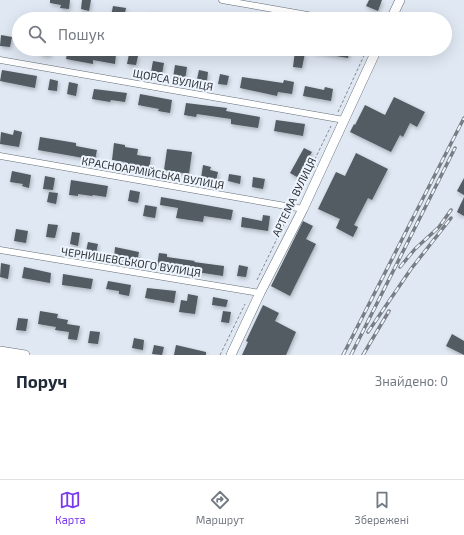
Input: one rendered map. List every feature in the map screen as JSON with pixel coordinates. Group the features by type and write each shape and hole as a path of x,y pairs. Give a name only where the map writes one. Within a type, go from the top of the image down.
{"main road":[{"path":"394,12 400,0"},
{"name":"АРТЕМА ВУЛИЦЯ","path":"230,355 303,209 374,56"},
{"path":"0,351 25,355"}],"street":[{"path":"222,0 290,12"},
{"name":"ЩОРСА ВУЛИЦЯ","path":"0,60 344,120"},
{"name":"КРАСНОАРМІЙСЬКА ВУЛИЦЯ","path":"0,156 303,209"},
{"name":"ЧЕРНИШЕВСЬКОГО ВУЛИЦЯ","path":"0,250 260,293"}],"building":[{"path":"50,0 70,0 69,9 60,8 61,5 50,3"},
{"path":"82,0 91,0 89,11 81,9"},
{"path":"369,0 382,0 378,11 366,6"},
{"path":"113,6 126,8 125,12 112,12"},
{"path":"1,35 12,37 10,47 0,46"},
{"path":"67,56 116,56 115,64 93,60 93,64 66,59"},
{"path":"129,56 138,56 136,65 127,64"},
{"path":"294,56 304,56 302,68 293,67"},
{"path":"336,56 348,56 348,58"},
{"path":"153,61 164,63 162,74 151,72"},
{"path":"175,65 187,67 185,80 173,78"},
{"path":"2,70 37,76 35,88 0,81"},
{"path":"199,70 208,72 207,81 197,79"},
{"path":"220,74 229,76 227,85 218,84"},
{"path":"242,77 283,83 284,80 294,82 292,94 278,92 277,96 240,88"},
{"path":"50,79 58,81 57,91 48,90"},
{"path":"69,82 78,84 76,96 67,94"},
{"path":"305,86 324,90 325,87 333,89 331,101 303,96"},
{"path":"94,89 127,93 125,102 111,100 110,102 92,99"},
{"path":"140,94 172,100 170,113 158,111 159,109 138,105"},
{"path":"394,97 425,112 417,127 410,123 403,137 400,135 391,152 350,132 365,105 385,115"},
{"path":"186,103 227,108 226,111 260,117 258,128 231,124 231,119 197,114 196,117 184,115"},
{"path":"276,120 305,124 303,136 274,131"},
{"path":"14,130 22,132 19,147 0,144 1,132 13,135"},
{"path":"40,137 76,143 76,146 97,150 95,160 38,150"},
{"path":"114,143 125,145 125,147 138,149 137,155 151,157 149,169 125,165 125,162 112,160"},
{"path":"304,148 312,152 297,177 290,173"},
{"path":"167,149 192,152 189,174 164,170"},
{"path":"356,153 388,169 372,200 368,198 354,225 358,227 353,237 336,228 340,219 318,209 336,172 345,176"},
{"path":"203,165 211,167 210,170 218,172 216,181 201,178"},
{"path":"12,171 31,175 29,188 22,186 23,184 10,182"},
{"path":"229,174 241,176 240,184 228,181"},
{"path":"45,176 55,178 53,190 43,189"},
{"path":"253,177 265,179 263,189 252,187"},
{"path":"464,178 464,195 457,191"},
{"path":"71,180 108,186 106,197 78,194 78,196 69,195"},
{"path":"130,190 140,192 138,203 128,201"},
{"path":"49,192 58,193 56,204 47,202"},
{"path":"161,197 233,210 231,220 204,216 203,222 176,218 178,208 160,205"},
{"path":"464,197 464,216 457,212"},
{"path":"145,205 157,207 155,218 143,216"},
{"path":"263,215 270,216 268,231 241,227 242,217 262,221"},
{"path":"303,221 313,226 306,239 316,244 290,296 271,286"},
{"path":"48,224 58,225 55,238 46,237"},
{"path":"16,229 28,231 26,243 14,241"},
{"path":"72,232 80,233 78,246 70,244"},
{"path":"88,242 98,244 96,253 86,251"},
{"path":"115,247 139,252 137,263 114,258"},
{"path":"159,253 167,254 167,257 224,266 223,276 157,266"},
{"path":"1,263 10,265 8,279 0,277"},
{"path":"239,265 248,267 246,277 237,276"},
{"path":"24,267 51,273 50,283 22,278"},
{"path":"63,274 93,279 91,289 62,285"},
{"path":"108,281 131,285 129,296 119,294 119,291 106,289"},
{"path":"147,288 176,291 174,303 145,298"},
{"path":"188,294 198,296 195,314 179,312 181,300 187,301"},
{"path":"213,297 228,300 226,307 212,305"},
{"path":"263,305 279,313 275,321 296,332 286,355 242,355 248,342 246,341"},
{"path":"40,311 58,314 57,318 68,320 67,324 80,326 77,340 68,339 69,332 55,330 56,327 38,324"},
{"path":"223,311 231,312 229,323 221,322"},
{"path":"18,318 28,319 26,331 16,330"},
{"path":"90,331 100,332 98,344 88,343"},
{"path":"452,334 464,341 464,355 446,346"},
{"path":"134,338 144,340 143,350 132,348"},
{"path":"154,345 164,347 162,355 152,354"},
{"path":"176,345 206,352 206,355 174,355"}],"railway":[{"path":"343,355 464,118"},
{"path":"351,355 455,148"},
{"path":"400,267 415,249 439,227 451,210"},
{"path":"368,332 411,269 451,218"},
{"path":"363,355 389,311"}]}
